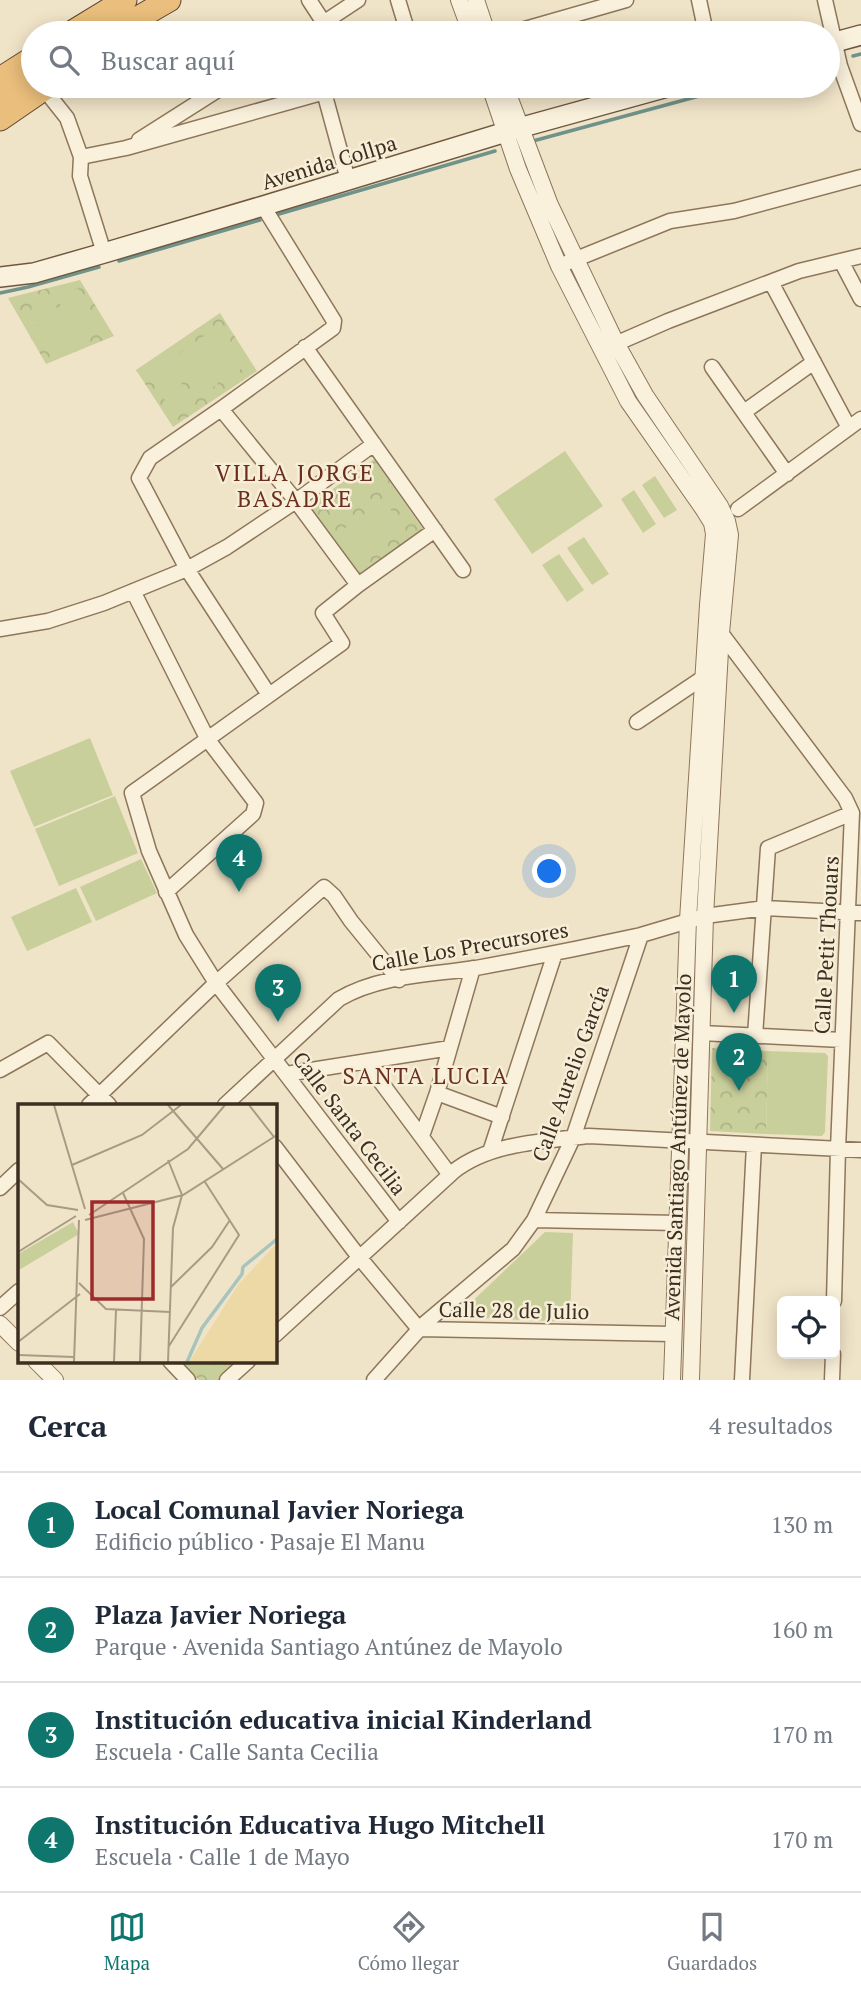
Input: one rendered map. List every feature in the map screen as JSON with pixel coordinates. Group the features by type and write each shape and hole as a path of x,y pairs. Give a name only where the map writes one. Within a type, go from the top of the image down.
{"highway":[{"path":"91,21 125,0"},
{"path":"105,21 132,0"},
{"path":"133,21 170,0"},
{"path":"140,21 170,0"},
{"path":"0,119 21,90"}],"main road":[{"path":"840,41 861,36"},
{"name":"Avenida Collpa","path":"0,277 34,272 104,253 628,98"}],"street":[{"path":"309,0 323,21"},
{"path":"327,21 358,0"},
{"path":"398,0 404,21"},
{"path":"459,0 467,21"},
{"path":"476,0 483,21"},
{"path":"553,21 626,0"},
{"path":"699,0 703,21"},
{"path":"825,0 828,21"},
{"path":"840,66 861,124"},
{"path":"42,98 68,118 81,157 80,176 104,253"},
{"path":"126,148 205,98"},
{"path":"81,157 126,148 303,98"},
{"path":"326,98 348,180"},
{"path":"496,98 550,205 608,346"},
{"path":"507,98 523,180 559,266 608,346"},
{"path":"559,266 670,221 734,211 861,177"},
{"path":"263,206 334,321 331,331 150,458 139,478 187,569 269,695"},
{"path":"608,346 799,271 861,256"},
{"path":"841,261 861,299"},
{"path":"738,509 855,423 814,362 771,282"},
{"name":"Avenida Santiago Antúnez de Mayolo","path":"608,346 645,395 720,506 730,535 721,633 705,916 691,1380"},
{"name":"Avenida Santiago Antúnez de Mayolo","path":"608,346 628,401 704,510 715,534 688,920 672,1380"},
{"path":"305,347 463,570"},
{"path":"744,412 814,362"},
{"path":"712,367 786,474"},
{"path":"221,409 296,501 358,585"},
{"path":"0,629 48,621 187,569 227,547 296,501 374,444"},
{"path":"208,740 342,643 323,613 435,530"},
{"path":"134,591 208,740 255,800 256,806 253,814 166,892"},
{"path":"721,633 845,798 852,813 768,848 755,1036"},
{"path":"637,722 719,668"},
{"name":"Calle Santa Cecilia","path":"208,740 132,793 149,851 186,935 216,983 399,1222"},
{"name":"Calle Petit Thouars","path":"834,1296 842,1040 855,912 852,813"},
{"path":"0,1070 48,1043 99,1102 216,983 324,887 334,896 399,980"},
{"path":"641,935 705,916 765,908 855,912"},
{"name":"Calle Los Precursores","path":"234,1102 275,1059 340,999 359,989 641,935"},
{"name":"Calle Aurelio García","path":"374,1380 419,1329 513,1248 534,1220 573,1138 641,935"},
{"path":"491,1152 555,953"},
{"path":"422,1136 473,968"},
{"path":"701,1033 842,1040"},
{"path":"286,1074 450,1048"},
{"path":"366,1062 450,1175"},
{"path":"437,1093 502,1117"},
{"path":"277,1327 467,1161 491,1152 548,1140 589,1136 861,1150"},
{"path":"742,1380 754,1145"},
{"name":"Calle 28 de Julio","path":"276,1148 359,1257 419,1329 672,1334"},
{"path":"0,1188 18,1171"},
{"path":"534,1220 677,1223"},
{"path":"0,1308 18,1292"},
{"path":"0,1324 18,1342"},
{"path":"832,1380 833,1359"},
{"path":"38,1363 55,1380"},
{"path":"172,1363 188,1380"},
{"path":"227,1380 245,1363"}],"green space":[{"path":"80,280 114,336 46,364 8,298"},
{"path":"78,288 97,331 76,341 57,297"},
{"path":"53,299 72,343 50,352 31,308"},
{"path":"220,313 257,371 173,427 136,370"},
{"path":"219,327 244,367 225,379 199,339"},
{"path":"193,344 218,384 199,397 173,357"},
{"path":"167,361 193,401 173,413 148,373"},
{"path":"565,451 603,506 532,554 494,499"},
{"path":"374,459 423,529 357,575 308,507"},
{"path":"655,476 677,510 664,518 642,485"},
{"path":"634,490 656,524 643,533 621,499"},
{"path":"384,500 404,528 357,561 337,534"},
{"path":"584,537 609,574 592,585 567,548"},
{"path":"559,554 584,590 567,602 542,565"},
{"path":"90,738 113,795 34,827 10,771"},
{"path":"115,796 138,853 59,886 35,829"},
{"path":"141,859 157,893 96,921 80,887"},
{"path":"76,888 92,922 27,951 11,917"},
{"path":"712,1048 768,1051 766,1134 710,1131"},
{"path":"768,1051 825,1053 828,1056 825,1132 822,1136 766,1134"},
{"path":"545,1232 573,1233 570,1322 460,1317 460,1313"},
{"path":"181,1363 238,1363 220,1380 199,1380"}],"waterway":[{"path":"853,56 861,54"},
{"path":"533,141 692,98"},
{"path":"279,214 495,151"},
{"path":"119,261 260,220"},
{"path":"0,293 99,267"}],"place":[{"name":"Institución Educativa Hugo Mitchell","path":"239,892"},
{"name":"Local Comunal Javier Noriega","path":"734,1013"},
{"name":"Institución educativa inicial Kinderland","path":"278,1022"},
{"name":"Plaza Javier Noriega","path":"739,1091"}],"district":[{"name":"VILLA JORGE BASADRE","path":"295,485"},
{"name":"SANTA LUCIA","path":"426,1075"}]}
